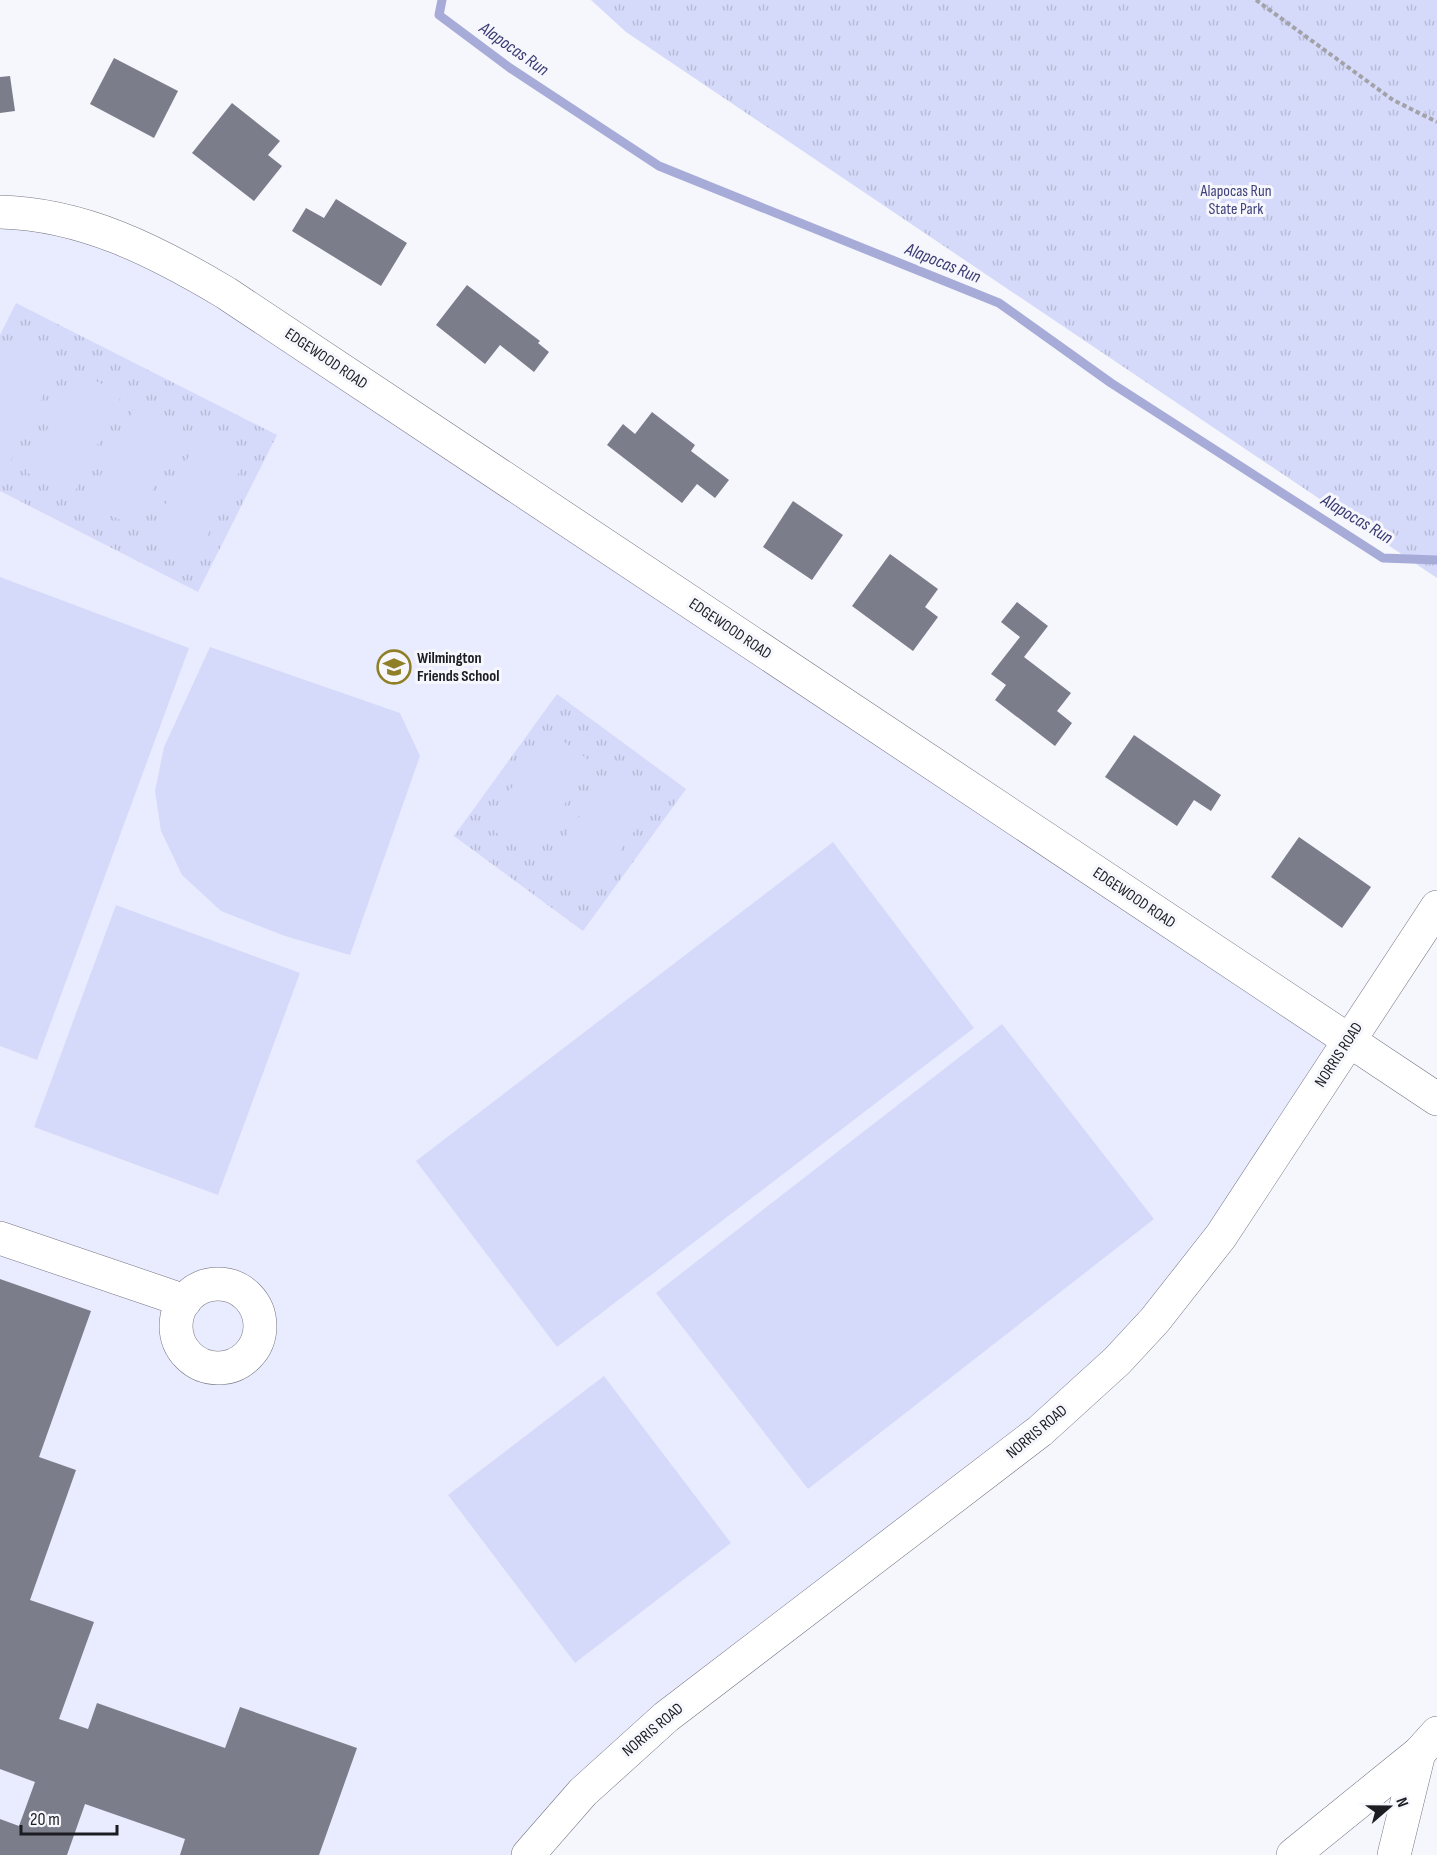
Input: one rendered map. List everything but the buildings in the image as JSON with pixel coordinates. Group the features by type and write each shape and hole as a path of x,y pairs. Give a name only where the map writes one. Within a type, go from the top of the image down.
{"street":[{"name":"EDGEWOOD ROAD","path":"0,212 26,213 70,222 127,240 169,259 226,293 1437,1099"},
{"name":"NORRIS ROAD","path":"528,1855 583,1792 666,1717 1040,1431 1117,1361 1155,1320 1221,1236 1437,907"},
{"path":"0,1238 185,1301"},
{"path":"1293,1855 1428,1743"},
{"path":"1394,1855 1428,1743"}],"path":[{"path":"1256,0 1393,100 1437,122"}],"shaded area":[{"name":"Wilmington Friends School","path":"0,212 127,240 1349,1041 1155,1320 666,1717 528,1855 0,1855"}],"green space":[{"name":"Alapocas Run State Park","path":"591,0 1437,0 1437,578 626,32"},
{"path":"16,303 277,435 198,592 0,491 0,335"},
{"path":"12,339 59,363 9,464 0,459 0,364"},
{"path":"76,371 122,394 73,495 26,472"},
{"path":"137,402 184,425 134,527 87,503"},
{"path":"200,433 247,456 197,557 151,534"},
{"path":"0,577 189,648 37,1060 0,1046"},
{"path":"210,647 400,713 420,756 350,955 285,936 221,911 182,875 161,831 155,791 164,747"},
{"path":"557,694 686,789 583,931 454,836"},
{"path":"552,733 594,764 527,855 485,824"},
{"path":"610,774 653,805 587,897 544,866"},
{"path":"833,842 974,1028 557,1347 416,1161"},
{"path":"116,905 300,973 218,1195 34,1127"},
{"path":"1002,1024 1154,1219 808,1489 656,1293"},
{"path":"604,1376 731,1543 575,1663 448,1495"}],"waterway":[{"name":"Alapocas Run","path":"442,0 439,15 510,68 659,166 999,303 1111,383 1383,558 1437,560"}],"place":[{"name":"Wilmington Friends School","path":"394,667"}]}
